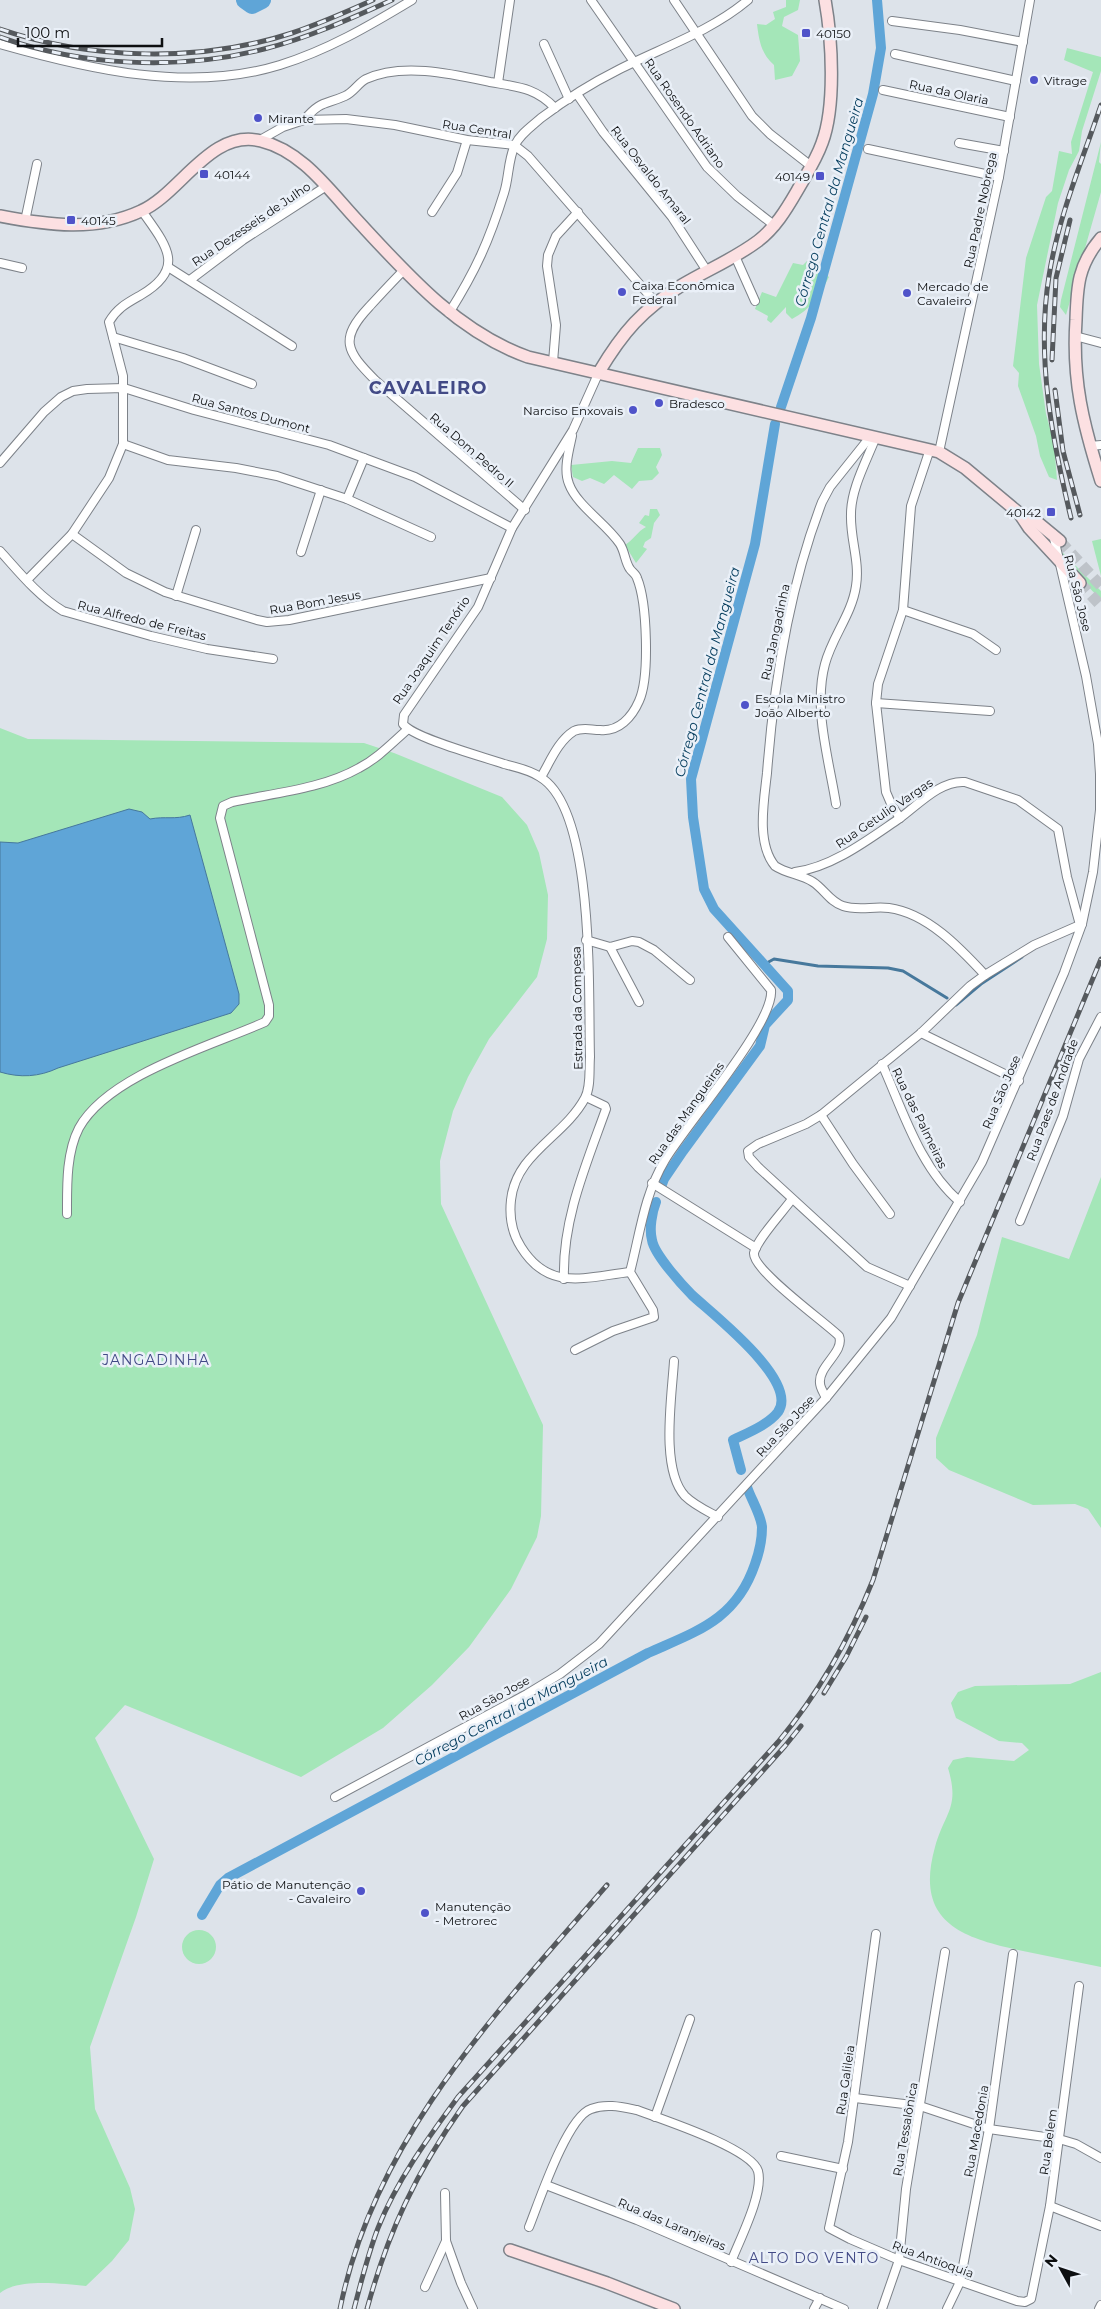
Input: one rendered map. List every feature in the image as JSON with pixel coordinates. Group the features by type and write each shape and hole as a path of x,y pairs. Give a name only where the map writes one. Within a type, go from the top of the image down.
{"main road":[{"name":"Rua Joaquim Tenório","path":"599,372 623,333 656,303 706,271 735,256 757,241 774,226 811,166 822,143 830,114 831,82 825,0"},
{"path":"0,216 69,226 93,224 142,211 217,149 248,139 260,140 289,153 304,164 404,270 449,313 476,332 509,350 872,438 935,451 965,468 1019,513 1037,522 1056,538"},
{"path":"1101,238 1085,261 1080,274 1075,336 1078,399 1095,445 1101,481"},
{"path":"1019,513 1029,528 1080,583"},
{"path":"510,2250 607,2283 674,2309"}],"street":[{"path":"0,44 86,65 179,78 210,78 278,66 343,40 412,0"},
{"path":"498,84 510,0"},
{"name":"Rua Rosendo Adriano","path":"591,0 707,167 737,196 774,226"},
{"path":"674,0 752,116 770,134 811,166"},
{"path":"449,313 468,284 489,241 506,186 514,145 530,128 555,108 617,70 695,33 726,16 748,0"},
{"name":"Rua Padre Nobrega","path":"900,818 886,792 876,703 878,684 903,610 911,506 935,451 999,177 1030,0"},
{"path":"892,21 960,30 1024,42"},
{"path":"544,44 569,99"},
{"path":"895,54 1016,81"},
{"path":"304,120 318,105 347,95 364,80 376,76 408,71 441,72 534,91 543,96 555,108"},
{"name":"Rua da Olaria","path":"882,90 1010,117"},
{"name":"Rua Osvaldo Amaral","path":"577,94 603,132 663,205 706,271"},
{"name":"Rua Central","path":"260,140 282,127 304,120 370,121 467,140 514,145 528,156 656,303"},
{"path":"432,212 457,173 467,140"},
{"path":"959,143 1004,151"},
{"path":"868,150 999,177"},
{"path":"25,221 37,164"},
{"name":"Rua Dezesseis de Julho","path":"190,280 243,240 325,187"},
{"path":"27,580 72,534 110,478 123,444 124,388 122,364 109,322 115,312 155,286 163,277 170,258 165,244 142,211"},
{"path":"553,362 556,325 547,266 548,255 556,236 578,212"},
{"path":"735,256 755,301"},
{"path":"0,263 22,268"},
{"path":"168,267 292,346"},
{"name":"Rua Dom Pedro II","path":"404,270 357,320 350,331 352,352 356,360 375,380 525,510"},
{"path":"1075,336 1101,343"},
{"path":"113,337 183,358 252,384"},
{"name":"Rua Joaquim Tenório","path":"405,726 404,715 469,622 491,578 512,528 525,510 573,430 599,372"},
{"name":"Rua Santos Dumont","path":"0,462 44,412 61,397 73,391 124,388 186,408 329,445 415,477 512,528"},
{"path":"541,777 557,748 575,730 587,728 611,730 623,724 634,712 645,684 645,626 637,576 630,568 621,546 576,496 568,484 567,472 573,430"},
{"path":"836,804 823,719 821,684 831,646 856,589 858,570 851,526 851,512 872,438"},
{"name":"Rua Jangadinha","path":"872,438 830,487 822,502 799,578 777,671 764,824 766,848 775,866 815,883 840,906 848,908 887,908 910,914 944,936 962,951 985,975"},
{"path":"123,444 168,460 257,472 321,490 347,499 431,537"},
{"path":"347,499 364,458"},
{"path":"301,552 321,490"},
{"path":"176,596 196,530"},
{"name":"Rua Bom Jesus","path":"72,534 126,573 151,586 176,596 257,620 277,622 491,578"},
{"name":"Rua São Jose","path":"335,1797 527,1694 582,1658 619,1624 826,1398 870,1346 910,1286 960,1202 996,1134 1064,973 1081,924 1093,872 1100,810 1098,744 1086,676 1056,556 1056,538"},
{"name":"Rua Alfredo de Freitas","path":"0,550 52,604 74,615 207,649 273,659"},
{"path":"903,610 973,634 996,650"},
{"path":"876,703 990,711"},
{"path":"67,1214 71,1155 79,1128 94,1109 117,1089 184,1055 264,1022 269,1016 269,1005 220,818 223,806 232,802 314,786 340,777 359,768 380,754 405,726"},
{"name":"Estrada da Compesa","path":"405,726 541,777 556,793 567,812 574,832 584,881 590,1057 586,1097"},
{"name":"Rua Getulio Vargas","path":"789,872 810,870 832,860 900,818 945,786 958,781 979,786 1018,800 1058,829 1067,877 1081,924"},
{"path":"910,1286 867,1267 758,1167 747,1154 758,1144 806,1124 821,1115 921,1033 970,986 985,975 1034,945 1081,924"},
{"name":"Rua das Mangueiras","path":"630,1272 652,1183 666,1158 728,1074 770,1004 771,990 728,937"},
{"path":"586,940 610,947 632,941 639,942 654,950 690,980"},
{"path":"610,947 639,1002"},
{"name":"Rua Paes de Andrade","path":"1020,1220 1063,1116 1079,1059 1101,1017"},
{"path":"921,1033 1019,1081"},
{"name":"Rua das Palmeiras","path":"882,1064 926,1162 941,1184 960,1202"},
{"path":"564,1280 564,1257 570,1218 606,1109 605,1106 586,1097 568,1121 532,1155 521,1169 512,1189 511,1226 516,1239 535,1265 552,1276 564,1280 630,1272 653,1310 654,1317 613,1331 575,1350"},
{"path":"821,1115 853,1164 890,1214"},
{"path":"652,1183 756,1248"},
{"path":"792,1199 756,1248 755,1261 839,1336 839,1344 821,1376 820,1382 826,1398"},
{"path":"674,1361 670,1435 673,1471 678,1486 685,1496 718,1517"},
{"name":"Rua Galileia","path":"829,2228 843,2169 876,1934"},
{"name":"Rua Tessalônica","path":"882,2309 899,2260 906,2190 945,1952"},
{"name":"Rua Macedonia","path":"947,2309 960,2282 989,2129 1013,1954"},
{"name":"Rua Belem","path":"1031,2300 1050,2206 1079,1986"},
{"path":"655,2117 690,2019"},
{"path":"854,2098 920,2106 989,2129 1060,2139 1076,2144 1101,2158"},
{"path":"529,2227 575,2122 583,2113 599,2107 624,2108 655,2117 729,2146 753,2162 758,2171 758,2185 752,2210 731,2262"},
{"path":"780,2156 843,2169"},
{"name":"Rua das Laranjeiras","path":"546,2185 638,2220 731,2262 844,2309"},
{"path":"446,2193 446,2241 461,2283 474,2309"},
{"path":"1050,2206 1101,2226"},
{"name":"Rua Antioquia","path":"829,2228 850,2240 960,2282 1017,2301 1031,2300"},
{"path":"425,2287 446,2241"},
{"path":"814,2309 820,2298"},
{"path":"1099,2309 1101,2305"}],"green space":[{"path":"786,0 800,0 798,10 784,17 782,26 798,35 800,61 792,76 775,80 774,65 763,51 757,24 766,25 775,19 773,12 786,7"},
{"path":"1067,48 1101,57 1101,71 1082,131 1079,151 1069,170 1058,203 1037,305 1039,364 1046,414 1054,443 1057,480 1049,477 1040,456 1036,436 1018,386 1019,373 1013,366 1026,258 1046,197 1052,191 1059,151 1072,154 1071,142 1093,72 1064,60"},
{"path":"1101,142 1099,162 1101,164 1101,192 1066,315 1060,307 1061,300"},
{"path":"807,261 829,277 822,290 809,307 792,319 786,313 786,307 771,323 767,320 768,316 755,309 762,292 776,297 793,263 803,265"},
{"path":"638,448 660,448 662,455 656,467 659,473 652,480 639,481 632,489 614,475 604,484 590,478 582,481 573,477 571,465 612,461 631,463"},
{"path":"650,509 657,509 660,515 654,523 651,538 645,542 643,547 647,549 636,563 625,545 646,527 639,523 645,515 649,516"},
{"path":"1101,539 1101,576 1092,541"},
{"path":"1062,552 1101,591 1101,600 1064,561"},
{"path":"0,728 28,739 364,743 394,753 502,797 527,825 539,853 548,895 547,939 537,977 489,1039 468,1077 453,1111 440,1161 441,1204 543,1425 541,1516 537,1537 511,1589 469,1647 432,1685 383,1728 301,1777 125,1705 95,1738 154,1859 136,1917 90,2047 95,2109 130,2188 135,2209 129,2240 112,2261 86,2286 41,2283 18,2285 0,2293"},
{"path":"1101,1177 1101,1528 1088,1509 1075,1504 1033,1505 949,1470 936,1458 936,1438 977,1335 1002,1237 1069,1259"},
{"path":"1101,1672 1101,1967 1001,1946 962,1932 948,1922 937,1909 931,1893 930,1872 935,1847 952,1801 948,1768 953,1760 967,1757 1014,1761 1029,1750 1022,1743 999,1741 956,1718 951,1703 958,1692 975,1686 1070,1684"},
{"path":"199,1930 211,1935 216,1947 211,1959 199,1964 187,1959 182,1947 187,1935"}],"water":[{"path":"129,809 142,812 150,819 190,815 239,994 239,1004 231,1013 37,1075 22,1076 0,1072 0,842 18,843"}],"waterway":[{"path":"245,0 252,5 262,0"},
{"name":"Córrego Central da Mangueira","path":"781,407 811,318 873,94 881,48 877,0"},
{"name":"Córrego Central da Mangueira","path":"661,1187 664,1179 683,1151 760,1046 765,1025 788,1000 788,991 714,909 704,889 693,817 691,779 755,544 775,424"},
{"path":"956,1005 981,984 1022,957"},
{"path":"763,965 774,959 818,966 888,968 903,971 947,998"},
{"name":"Córrego Central da Mangueira","path":"656,1202 652,1216 651,1231 652,1240 658,1253 669,1269 692,1295 750,1349 777,1383 781,1399 778,1412 763,1425 733,1440 741,1470"},
{"name":"Córrego Central da Mangueira","path":"202,1915 220,1885 228,1878 648,1653 698,1630 726,1611 747,1583 755,1564 761,1541 761,1522 747,1487"}],"tunnel":[{"path":"1060,541 1101,586"},
{"path":"1080,583 1101,606"}],"railway":[{"path":"0,29 71,47 108,52 183,53 257,43 322,22 373,0"},
{"path":"0,37 31,47 97,59 165,63 198,60 232,56 280,45 329,27 392,0"},
{"path":"1071,518 1052,428 1048,398 1044,337 1045,306 1058,233 1101,105"},
{"path":"1052,360 1056,278 1070,220"},
{"path":"1055,390 1063,451 1080,515"},
{"path":"354,2309 371,2248 394,2193 414,2160 458,2097 778,1742 807,1704 832,1665 854,1624 873,1580 958,1303 1101,959"},
{"path":"824,1693 846,1657 866,1617"},
{"path":"367,2309 384,2254 405,2203 431,2155 463,2106 801,1726"},
{"path":"340,2309 357,2247 381,2189 410,2134 445,2081 483,2030 607,1885"}],"place":[{"name":"40150","path":"806,33"},
{"name":"Vitrage","path":"1034,80"},
{"name":"Mirante","path":"258,118"},
{"name":"40144","path":"204,174"},
{"name":"40149","path":"820,176"},
{"name":"40145","path":"71,220"},
{"name":"Caixa Econômica Federal","path":"622,292"},
{"name":"Mercado de Cavaleiro","path":"907,293"},
{"name":"Bradesco","path":"659,403"},
{"name":"Narciso Enxovais","path":"633,410"},
{"name":"40142","path":"1051,512"},
{"name":"Escola Ministro João Alberto","path":"745,705"},
{"name":"Pátio de Manutenção - Cavaleiro","path":"361,1891"},
{"name":"Manutenção - Metrorec","path":"425,1913"}],"district":[{"name":"CAVALEIRO","path":"428,388"},
{"name":"JANGADINHA","path":"156,1360"},
{"name":"ALTO DO VENTO","path":"814,2258"}]}
